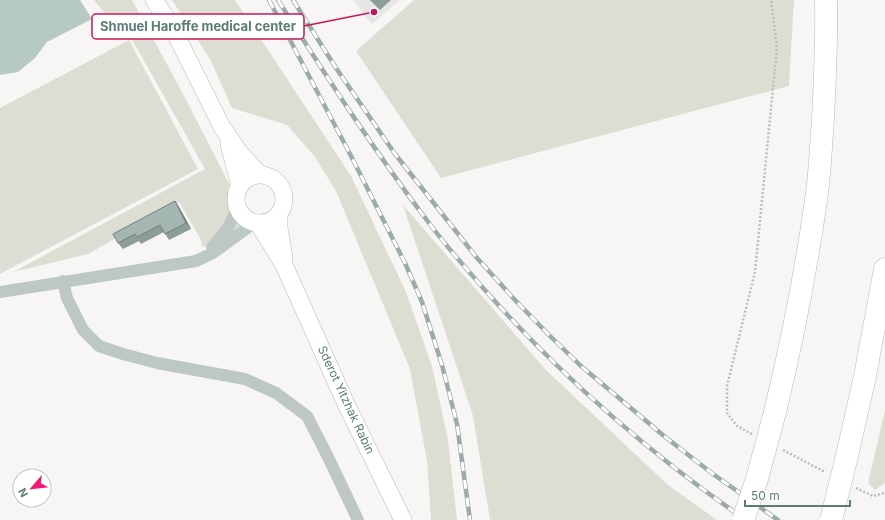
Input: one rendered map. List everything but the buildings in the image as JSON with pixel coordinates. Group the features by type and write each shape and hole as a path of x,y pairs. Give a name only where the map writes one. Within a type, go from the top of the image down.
{"highway":[{"path":"743,520 757,479 786,366 816,199 825,80 827,30 826,0"},
{"path":"831,520 865,376 885,269"}],"main road":[{"name":"Sderot Yitzhak Rabin","path":"154,0 172,27 222,127 240,186 236,193 237,208 241,215 247,220 256,223 278,254 291,279 346,404 403,520"},
{"name":"Sderot Yitzhak Rabin","path":"222,127 239,152 260,175 267,176 274,180 283,192 284,200 279,214 282,244 291,279"},
{"path":"240,186 245,180 252,176 260,175"},
{"path":"256,223 270,221 279,214"}],"street":[{"path":"196,261 211,249 221,238 228,228 237,208"},
{"path":"0,292 196,261 213,253 256,223"},
{"path":"63,281 67,298 84,330 99,346 157,363 245,379 276,393 306,416 328,457 358,520"}],"path":[{"path":"757,437 737,426 727,412 727,386 755,272 777,47 771,0"},
{"path":"777,447 832,475"},
{"path":"852,486 873,496 885,493"}],"shaded area":[{"path":"0,0 80,0 92,19 47,42 35,58 18,72 0,75"},
{"path":"94,0 132,0 182,92 253,230 223,243 202,247 201,240 179,202 88,254 13,272 205,169 130,36 125,39"},
{"path":"172,0 235,0 351,176 406,292 432,366 448,440 457,520 431,520 427,461 410,369 336,191 315,157 287,125 232,108 211,61"},
{"path":"353,0 400,0 372,24"},
{"path":"414,0 794,0 789,86 441,178 356,51"},
{"path":"129,40 198,169 0,274 0,108"},
{"path":"403,205 546,370 668,485 717,520 490,520 473,416"},
{"path":"885,410 885,483 875,490 868,483"}],"railway":[{"path":"269,0 350,154 405,263 422,302 442,365 457,424 470,520"},
{"path":"278,0 389,169 435,232 484,289 513,321 575,383 641,441 710,495 746,520"},
{"path":"293,0 336,68 395,154 477,258 515,300 581,366 664,436 713,474 778,520"}],"place":[{"name":"Shmuel Haroffe medical center","path":"374,12"}]}
